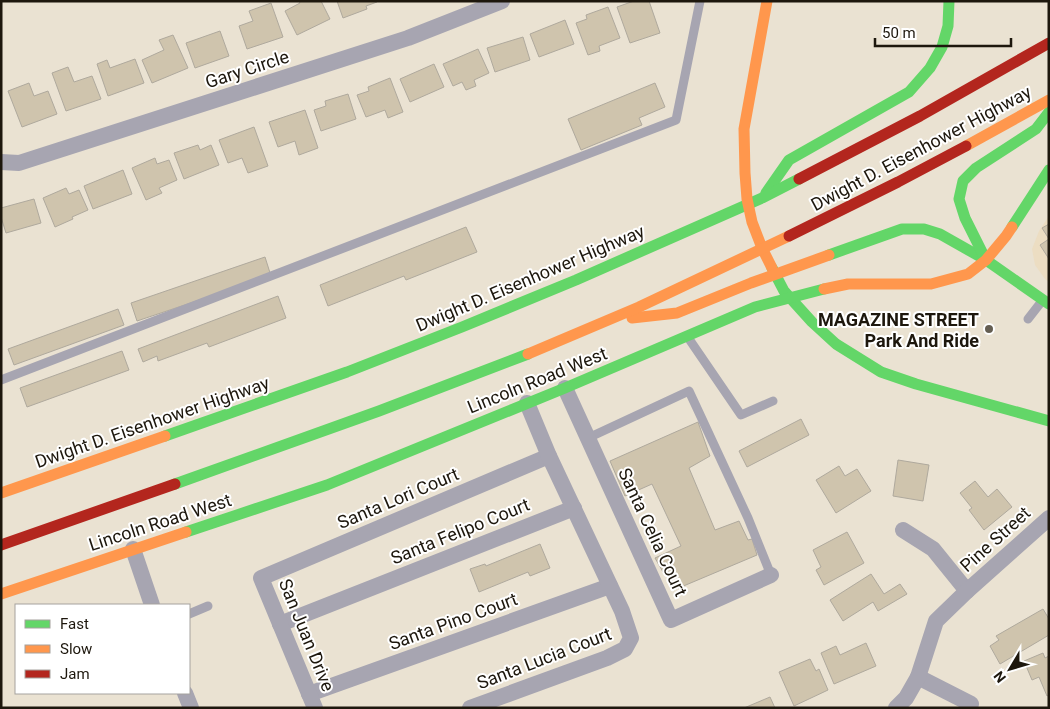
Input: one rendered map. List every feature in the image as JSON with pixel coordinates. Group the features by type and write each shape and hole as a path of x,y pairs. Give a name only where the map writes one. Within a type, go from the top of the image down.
{"main road":[{"path":"767,1 744,129 745,173 747,199 752,222 762,248 784,291 812,322 836,344 881,372 916,384 1049,421"},
{"path":"762,198 789,160 909,92 930,68 942,47 948,26 949,1"},
{"name":"Dwight D. Eisenhower Highway","path":"1,493 346,372 576,280 762,198 920,116 1049,43"},
{"name":"Dwight D. Eisenhower Highway","path":"2,545 407,401 606,322 846,209 948,156 1049,100"},
{"path":"986,260 965,218 959,199 963,181 976,168 1036,128 1049,112"},
{"name":"Lincoln Road West","path":"1,594 327,485 565,388 755,307 812,291 848,284 931,284 968,274 986,260 1006,236 1049,170"},
{"path":"606,322 677,313 751,283 902,229 924,229 940,234 986,260 1046,302"}],"street":[{"name":"Gary Circle","path":"1,162 19,164 408,38 502,1"},
{"name":"Santa Celia Court","path":"565,388 671,620 771,575"},
{"path":"527,403 549,456 610,586"},
{"name":"Santa Lori Court","path":"261,578 549,456"},
{"name":"Santa Felipo Court","path":"280,624 574,508"},
{"name":"Pine Street","path":"903,530 933,549 967,591 1049,518"},
{"path":"133,549 152,604"},
{"name":"San Juan Drive","path":"261,578 312,701"},
{"name":"Santa Pino Court","path":"312,701 610,586"},
{"name":"Santa Lucia Court","path":"470,708 607,658 625,649 631,638 622,611 610,586"},
{"path":"896,708 906,698 918,677 936,621 967,591"},
{"path":"918,677 972,704"}],"lane":[{"path":"1,380 676,120 700,1"},
{"path":"1028,318 1046,302"},
{"path":"687,336 741,414 773,401"},
{"path":"588,438 689,392 748,518 771,575"},
{"path":"190,614 208,606"}],"shaded area":[{"path":"1049,216 1049,282 1035,265 1032,249 1039,231"}],"building":[{"path":"299,1 321,1 330,19 297,35 285,11 300,3"},
{"path":"337,1 377,2 366,6 367,9 343,18"},
{"path":"634,1 649,1 660,33 630,43 617,7"},
{"path":"271,3 283,37 247,49 239,26 253,21 249,11"},
{"path":"608,7 620,38 599,46 600,51 588,55 576,23 587,19 586,15"},
{"path":"565,20 574,44 539,57 530,34"},
{"path":"220,31 229,56 195,68 186,43"},
{"path":"173,35 188,68 152,83 142,60 164,50 159,40"},
{"path":"523,37 530,60 495,72 487,48"},
{"path":"478,49 489,73 474,80 476,86 466,90 462,82 453,86 443,64"},
{"path":"135,59 144,83 108,96 97,64 107,60 110,68"},
{"path":"434,64 444,87 410,102 400,79"},
{"path":"68,67 74,82 92,76 101,99 66,111 52,73"},
{"path":"390,78 403,112 388,118 385,110 366,117 357,95 369,91 368,87"},
{"path":"29,83 34,96 48,91 57,114 22,127 8,91"},
{"path":"655,83 665,107 639,118 642,125 581,150 568,119"},
{"path":"348,94 356,119 321,131 314,110 326,106 325,101"},
{"path":"305,110 318,148 299,155 295,141 278,147 269,122"},
{"path":"254,127 268,166 248,173 242,158 228,163 219,140"},
{"path":"198,145 200,150 211,145 219,165 184,179 174,153"},
{"path":"155,158 157,164 169,160 177,180 159,188 162,193 146,200 132,168"},
{"path":"123,170 132,194 93,209 84,186"},
{"path":"66,188 69,194 79,190 88,210 55,227 43,198"},
{"path":"34,199 41,223 6,233 1,217 1,208"},
{"path":"1049,224 1049,239 1042,228"},
{"path":"466,227 477,252 406,280 404,276 328,306 320,285"},
{"path":"1049,239 1049,259 1040,245"},
{"path":"265,257 271,276 137,321 131,303"},
{"path":"278,296 286,318 209,347 207,343 158,361 157,356 143,362 138,349"},
{"path":"118,309 124,325 14,365 8,349"},
{"path":"122,351 129,370 27,407 20,388"},
{"path":"801,419 809,435 747,467 739,451"},
{"path":"698,422 710,456 689,468 715,530 739,521 748,540 752,539 757,555 674,590 666,571 663,572 655,558 681,546 652,484 625,496 610,461"},
{"path":"898,460 929,465 923,501 893,496"},
{"path":"839,466 845,476 857,469 871,491 836,513 816,480"},
{"path":"975,481 988,497 997,489 1012,507 984,530 969,510 972,508 960,493"},
{"path":"847,532 864,563 824,585 816,570 821,567 813,550"},
{"path":"540,544 550,568 530,576 528,572 479,592 470,569 485,564 486,566"},
{"path":"871,574 884,594 900,584 907,594 878,611 873,602 843,621 830,600"},
{"path":"1043,609 1049,619 1049,635 1000,664 990,646 999,640 996,636"},
{"path":"866,643 876,666 834,684 821,653 836,646 840,655"},
{"path":"1043,653 1045,658 1049,656 1049,695 1047,696 1039,677 1032,680 1024,661"},
{"path":"810,659 816,671 819,669 828,690 794,706 779,672"},
{"path":"770,697 775,708 744,708"}],"traffic: fast":[{"path":"766,193 789,160 909,92 930,68 942,47 948,26 949,1"},
{"path":"986,260 965,218 959,199 963,181 976,168 1036,129 1049,112"},
{"path":"1012,227 1049,170"},
{"path":"165,436 347,372 462,327 576,280 762,198 799,179"},
{"path":"829,255 902,229 924,229 940,234 986,260"},
{"path":"986,260 1049,304"},
{"path":"772,268 784,291 812,322 836,344 881,372 916,384 1049,421"},
{"path":"186,532 327,485 565,388 755,307 824,289"},
{"path":"175,484 379,411 528,354"}],"traffic: slow":[{"path":"767,1 744,129 747,199 752,222 772,268"},
{"path":"966,146 1049,100"},
{"path":"824,289 848,284 931,284 968,274 986,260 1012,227"},
{"path":"528,354 639,307 789,236"},
{"path":"632,318 677,313 751,283 829,255"},
{"path":"1,493 165,436"},
{"path":"1,594 186,532"}],"traffic: jam":[{"path":"799,179 920,116 1049,43"},
{"path":"789,236 966,146"},
{"path":"1,545 175,484"}],"place":[{"name":"MAGAZINE STREET Park And Ride","path":"989,329"}]}
